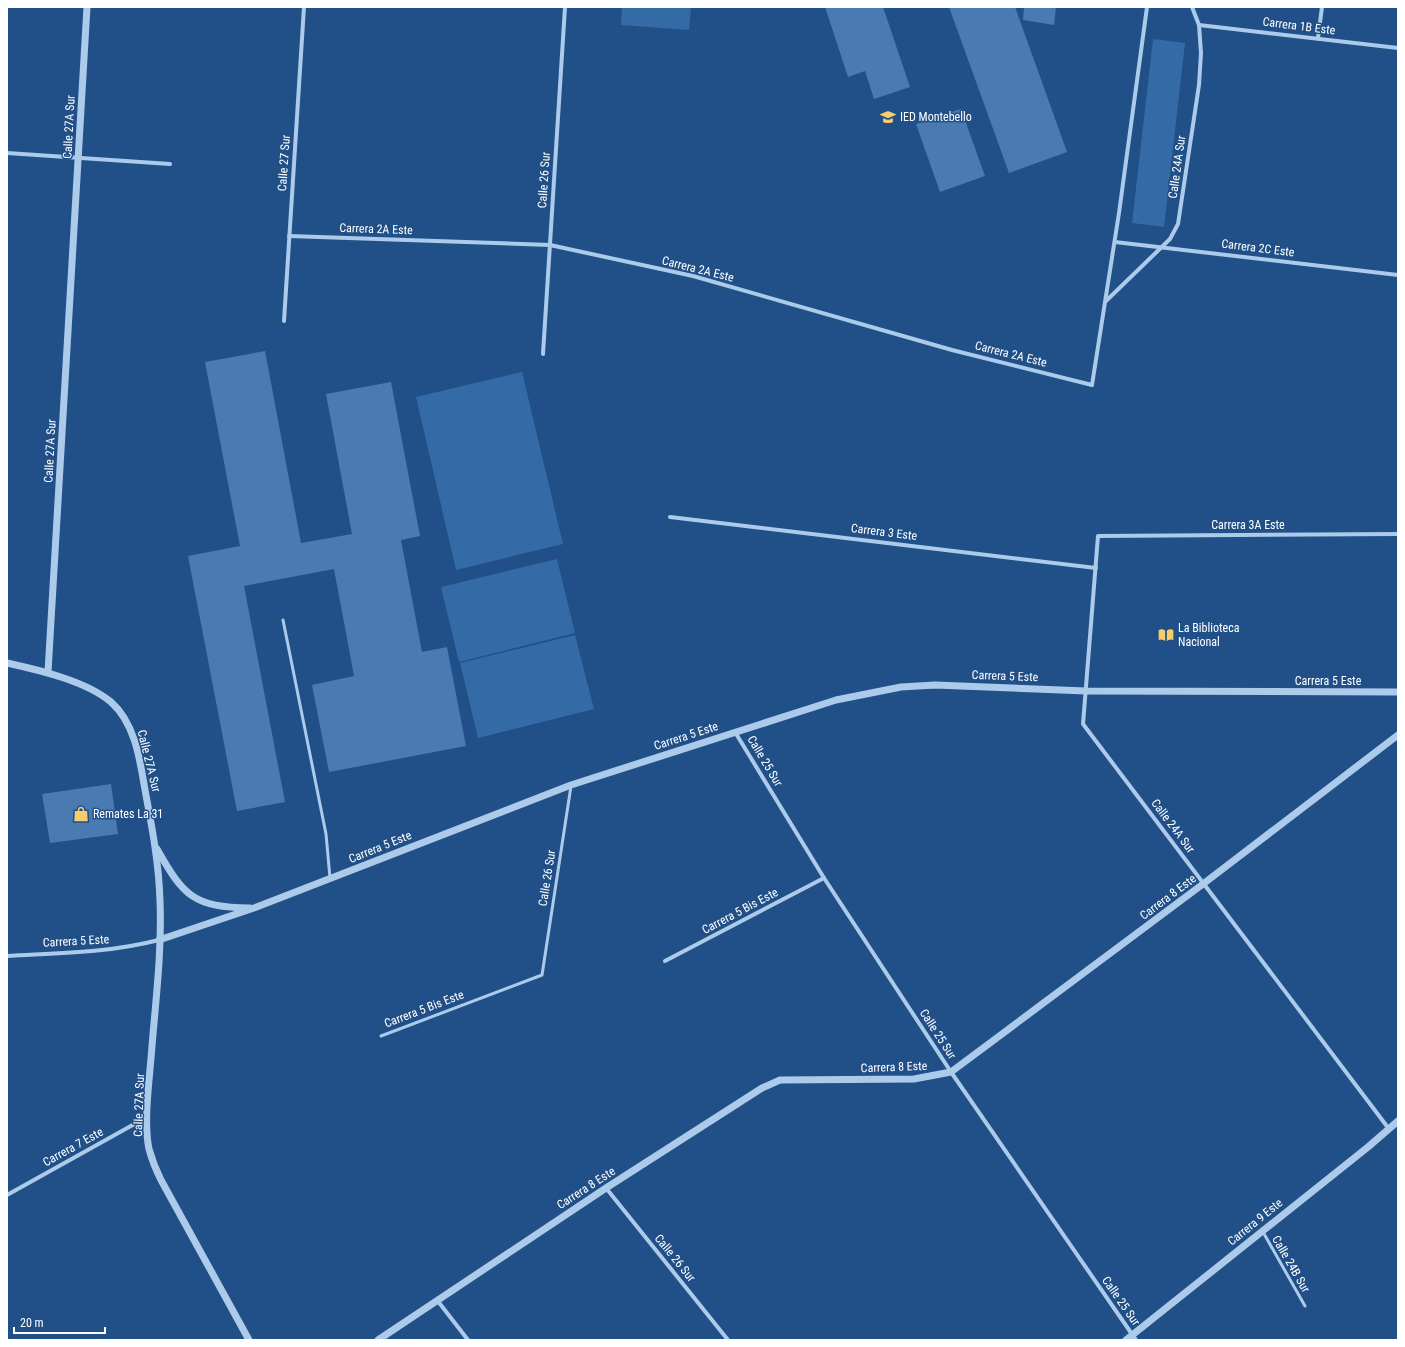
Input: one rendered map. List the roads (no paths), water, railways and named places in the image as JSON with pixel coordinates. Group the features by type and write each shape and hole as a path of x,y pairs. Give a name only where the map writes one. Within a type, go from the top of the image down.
{"street":[{"name":"Calle 27A Sur","path":"87,7 48,672 96,693 110,702 123,715 130,729 142,768 156,847 160,901 148,1116 149,1147 153,1163 249,1340"},
{"name":"Calle 27 Sur","path":"284,320 304,7"},
{"name":"Calle 26 Sur","path":"542,354 565,7"},
{"path":"1106,302 1147,7"},
{"name":"Calle 24A Sur","path":"1106,302 1170,239 1178,224 1182,207 1199,85 1201,53 1199,25 1192,7"},
{"path":"1318,38 1322,7"},
{"name":"Carrera 1B Este","path":"1199,25 1398,48"},
{"path":"7,153 170,164"},
{"name":"Carrera 2A Este","path":"289,236 550,245 693,276 952,350 1092,386 1106,302"},
{"name":"Carrera 2C Este","path":"1115,242 1398,275"},
{"name":"Carrera 3 Este","path":"670,516 1096,568"},
{"name":"Carrera 3A Este","path":"1098,536 1398,534"},
{"name":"Calle 24A Sur","path":"1098,536 1083,724 1388,1129"},
{"path":"7,663 48,672"},
{"name":"Carrera 5 Este","path":"7,956 99,952 129,948 159,940 254,908 571,784 836,700 901,687 956,686 1086,691 1398,692"},
{"name":"Calle 25 Sur","path":"735,732 824,878 951,1072 1134,1337"},
{"name":"Carrera 8 Este","path":"378,1340 606,1188 762,1088 780,1080 914,1079 951,1072 1203,884 1398,735"},
{"name":"Calle 27A Sur","path":"156,847 178,884 192,897 209,905 228,908 254,908"},
{"name":"Carrera 5 Bis Este","path":"666,962 824,878"},
{"name":"Carrera 7 Este","path":"7,1194 148,1116"},
{"name":"Carrera 9 Este","path":"1126,1340 1134,1337 1398,1120"},
{"name":"Calle 26 Sur","path":"606,1188 728,1340"},
{"path":"437,1300 468,1340"}],"lane":[{"path":"283,620 326,834 330,878"},
{"name":"Calle 26 Sur","path":"542,975 571,784"},
{"name":"Carrera 5 Bis Este","path":"381,1036 542,975"},
{"name":"Calle 24B Sur","path":"1262,1231 1305,1306"}],"place":[{"name":"IED Montebello","path":"888,117"},
{"name":"La Biblioteca Nacional","path":"1166,635"},
{"name":"Remates La 31","path":"81,814"}]}
